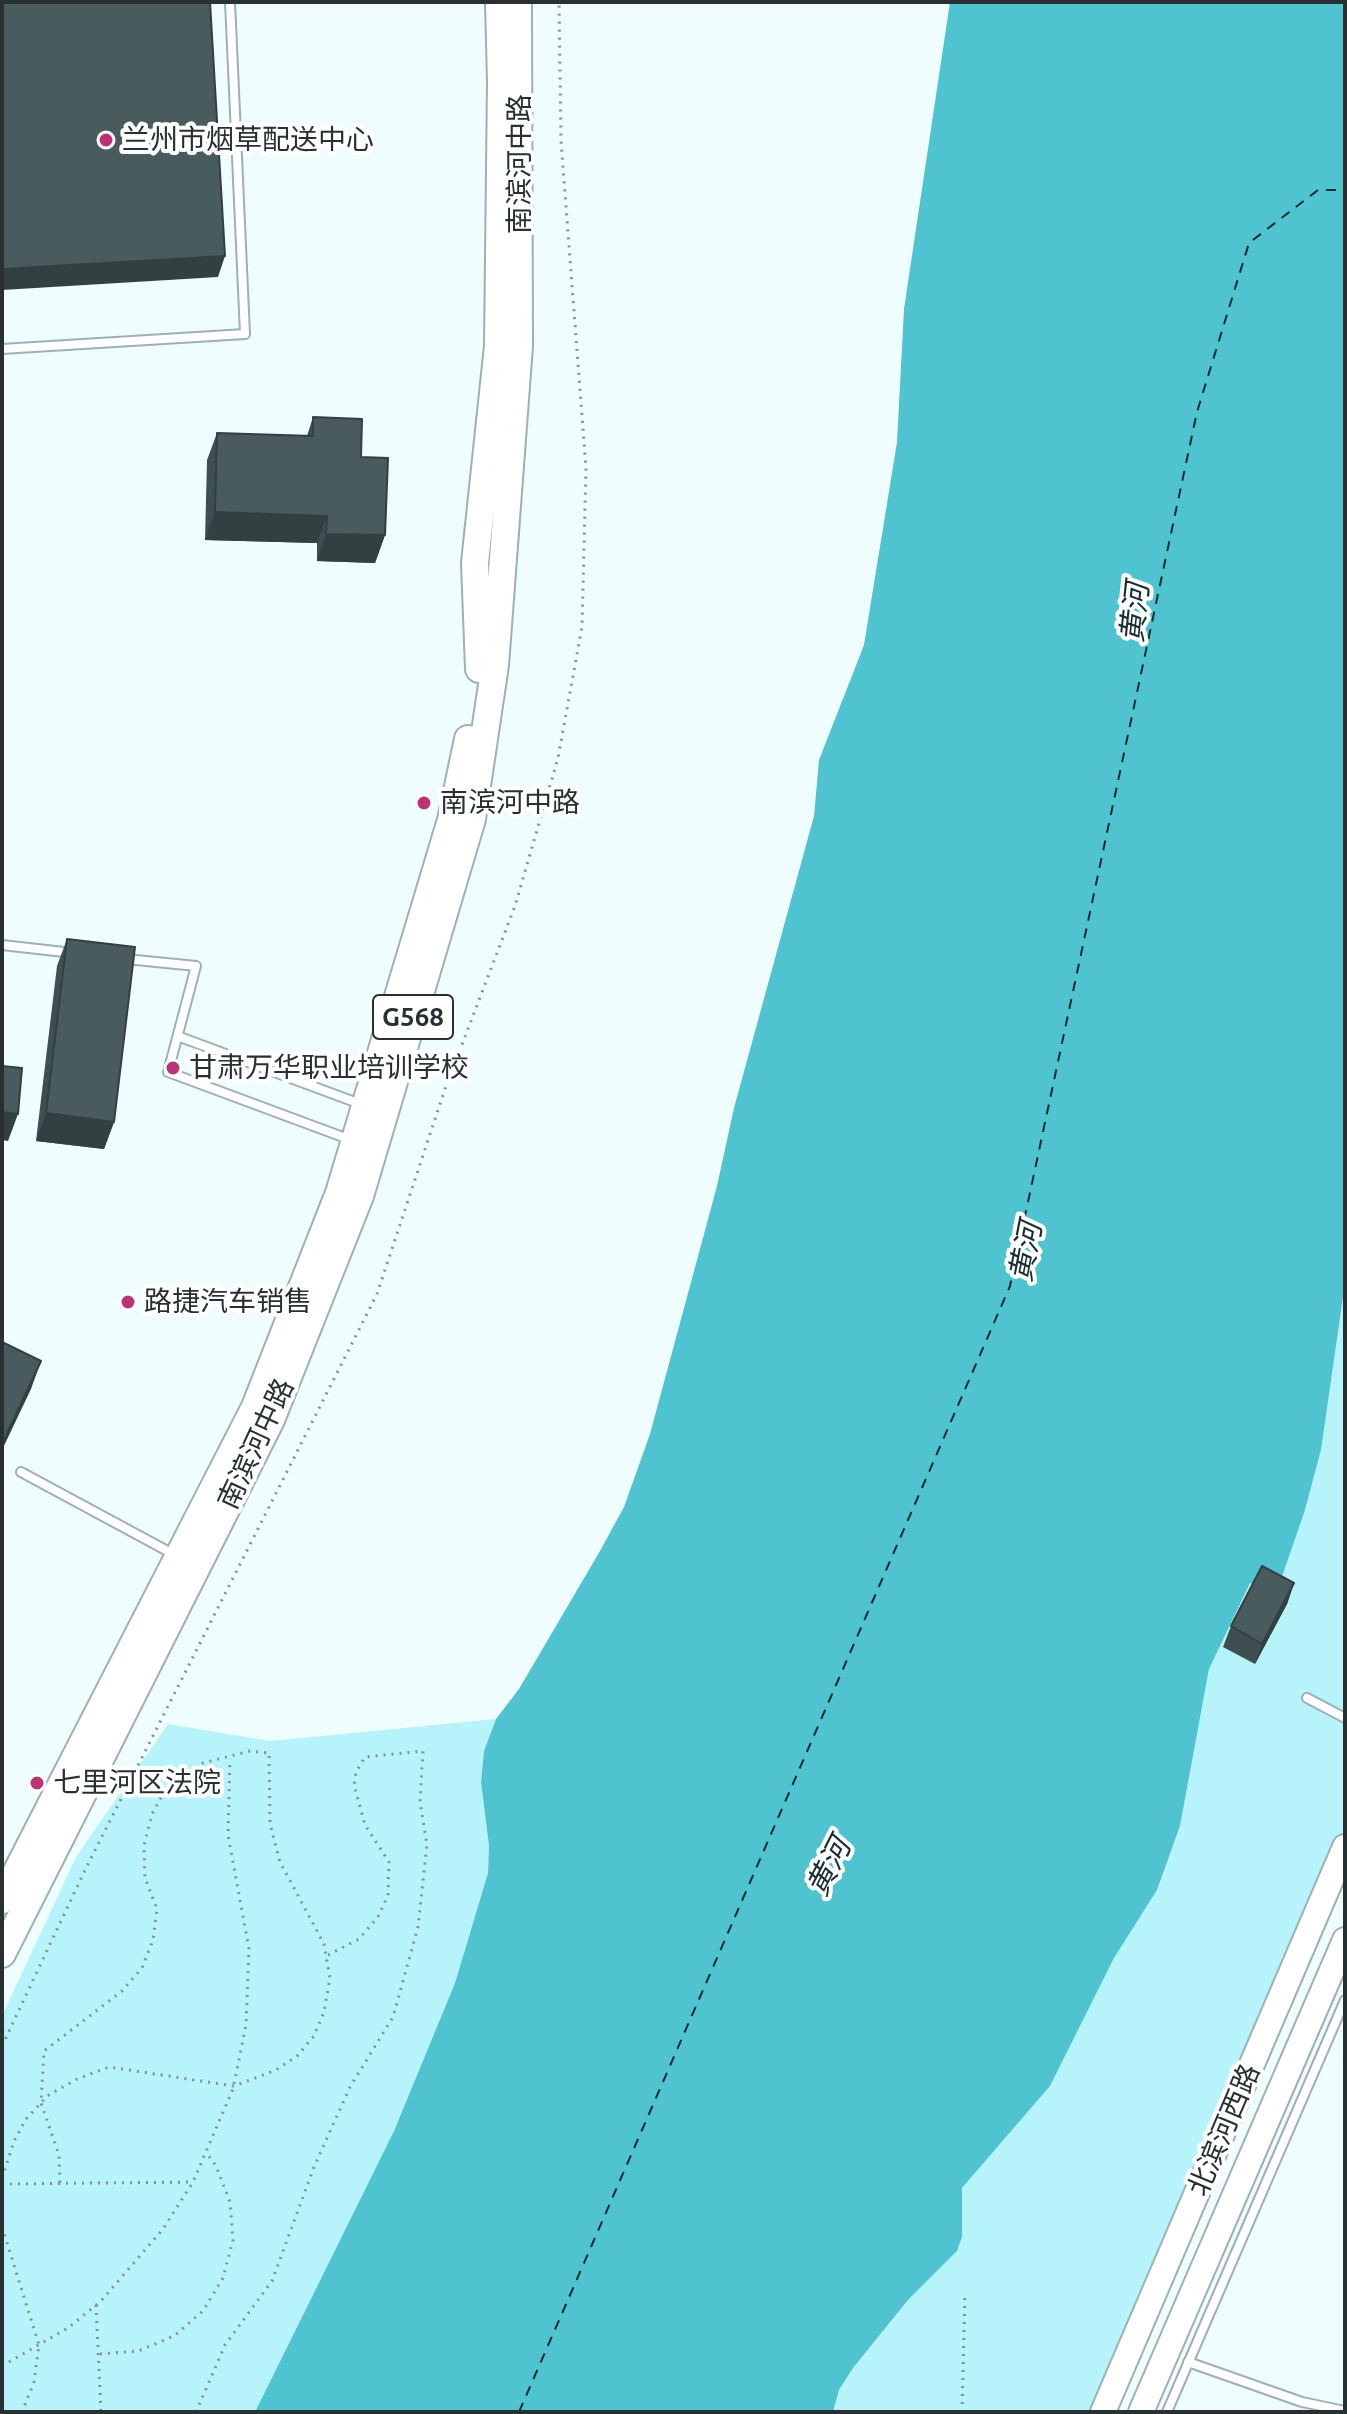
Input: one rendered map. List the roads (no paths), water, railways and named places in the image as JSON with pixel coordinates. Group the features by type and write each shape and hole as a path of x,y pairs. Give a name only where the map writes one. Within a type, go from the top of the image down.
{"highway":[{"name":"南滨河中路","path":"2,1900 255,1407 339,1193 451,820 480,663 475,563 498,346 499,2"},
{"name":"南滨河中路","path":"2,1954 271,1420 360,1196 472,819 495,665 519,346 518,2"}],"main road":[{"name":"北滨河西路","path":"1103,2412 1345,1847"},
{"name":"北滨河西路","path":"1141,2412 1345,1940"}],"lane":[{"path":"2,349 245,334 230,2"},
{"path":"2,945 77,953"},
{"path":"122,958 196,966 180,1037 168,1072 355,1141"},
{"path":"180,1037 365,1106"},
{"path":"21,1472 178,1557"},
{"path":"1307,1698 1345,1718"},
{"path":"1167,2412 1345,2000"},
{"path":"1188,2362 1302,2402 1345,2411"}],"water":[{"name":"黄河","path":"950,2 1345,2 1345,1283 1321,1450 1305,1510 1276,1594 1250,1583 1209,1669 1180,1826 1157,1890 1114,1958 1050,2086 962,2188 962,2237 957,2251 908,2300 853,2368 839,2390 833,2412 255,2412 394,2131 455,1983 488,1873 489,1846 481,1782 484,1751 496,1719 519,1689 624,1507 650,1434 717,1186 734,1108 814,816 819,760 864,645 897,442 904,309"}],"place":[{"name":"兰州市烟草配送中心","path":"106,140"},
{"name":"南滨河中路","path":"424,803"},
{"name":"甘肃万华职业培训学校","path":"173,1068"},
{"name":"路捷汽车销售","path":"128,1302"},
{"name":"七里河区法院","path":"37,1783"}]}
